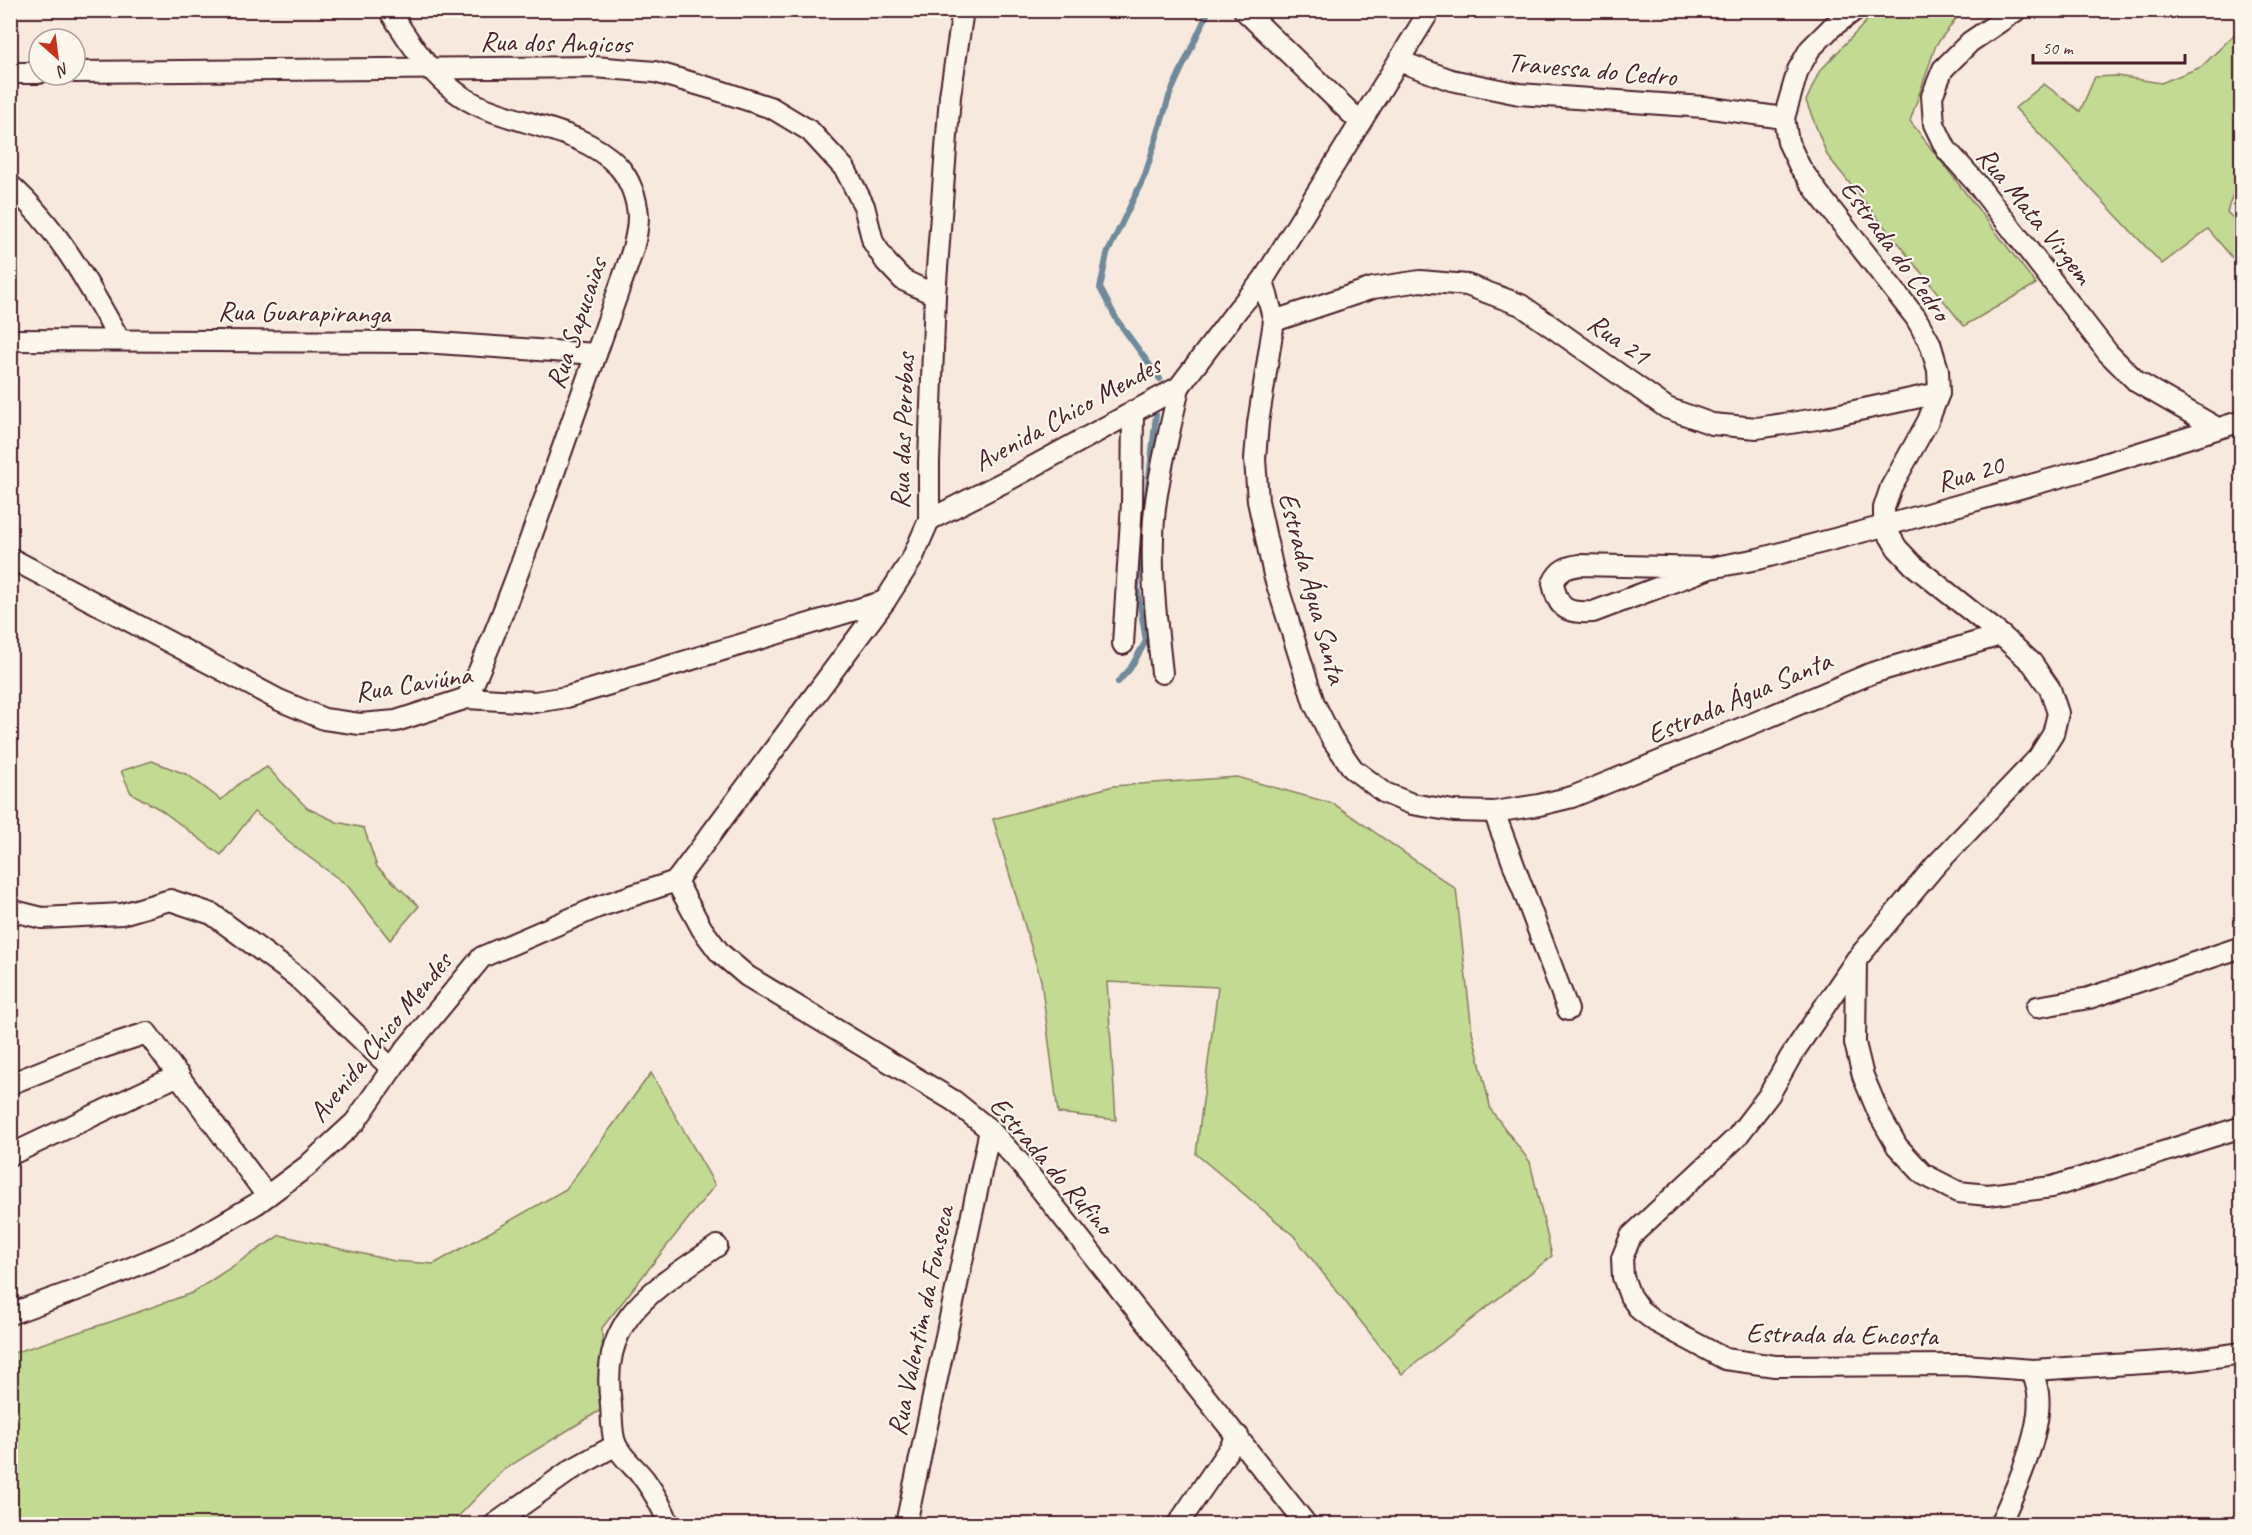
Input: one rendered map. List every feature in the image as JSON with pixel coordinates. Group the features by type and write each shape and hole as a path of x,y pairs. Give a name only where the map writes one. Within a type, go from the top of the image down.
{"street":[{"name":"Rua Sapucaias","path":"389,10 430,70 463,96 481,107 562,134 597,150 618,167 632,188 638,216 634,246 511,594 467,698"},
{"name":"Rua das Perobas","path":"676,881 885,601 912,559 929,520 935,295 950,96 963,10"},
{"path":"1244,10 1360,122"},
{"path":"1263,280 1430,10"},
{"name":"Estrada do Cedro","path":"1855,10 1832,27 1810,49 1798,70 1784,118 1788,142 1800,167 1916,318 1929,343 1938,370 1939,393 1928,421 1891,487 1884,508 1884,526"},
{"name":"Rua Mata Virgem","path":"2017,10 1970,42 1943,69 1932,96 1934,124 1946,149 1977,184 2108,353 2137,382 2217,428"},
{"name":"Travessa do Cedro","path":"1399,61 1451,80 1519,94 1704,107 1784,118"},
{"name":"Rua dos Angicos","path":"87,72 594,67 655,72 772,108 810,131 845,169 864,206 873,242 886,262 903,280 935,295"},
{"path":"10,73 27,73"},
{"path":"10,185 62,242 118,339"},
{"name":"Estrada Água Santa","path":"1263,280 1274,321 1258,423 1255,459 1258,501 1274,575 1314,703 1332,739 1353,769 1385,793 1412,804 1454,811 1494,812 1539,806 1572,797 1872,673 2001,635"},
{"name":"Avenida Chico Mendes","path":"929,520 1012,478 1179,387 1263,280"},
{"name":"Rua 21","path":"1274,321 1373,288 1420,281 1467,285 1521,305 1667,408 1712,424 1757,428 1817,419 1939,393"},
{"name":"Rua Guarapiranga","path":"10,340 423,342 596,354"},
{"path":"1162,673 1153,568 1155,509 1162,463 1179,387"},
{"path":"1123,644 1132,503 1132,411"},
{"name":"Rua 20","path":"1710,568 1580,565 1566,567 1557,574 1553,583 1559,604 1567,611 1593,612 1710,568 1758,559 1884,526 2081,471 2241,421"},
{"path":"1884,526 1897,548 1913,565 2001,635 2032,663 2050,689 2058,713 2053,734 2038,758 1935,866 1856,960 1855,1043 1863,1076 1879,1114 1898,1146 1923,1174 1958,1192 1988,1195 2052,1187 2241,1127"},
{"name":"Rua Caviúna","path":"10,558 279,700 324,719 360,724 396,720 467,698 535,702 567,697 885,601"},
{"path":"1494,812 1568,1010"},
{"name":"Avenida Chico Mendes","path":"10,1314 85,1287 188,1244 267,1196 306,1167 354,1122 445,999 482,957 598,907 676,881"},
{"name":"Estrada do Rufino","path":"676,881 708,937 720,953 747,976 954,1101 990,1130 1020,1162 1306,1524"},
{"path":"10,910 42,918 122,914 170,900 212,914 297,977 392,1069"},
{"path":"2037,1007 2089,998 2241,947"},
{"name":"Estrada da Encosta","path":"1856,960 1791,1056 1769,1095 1736,1138 1631,1236 1622,1258 1623,1277 1630,1296 1640,1310 1656,1322 1725,1359 1775,1366 1964,1365 2033,1370 2193,1360 2241,1353"},
{"path":"10,1084 89,1052 147,1033 267,1196"},
{"path":"10,1155 179,1075"},
{"name":"Rua Valentim da Fonseca","path":"906,1524 990,1130"},
{"path":"669,1524 646,1481 616,1445 608,1385 611,1359 616,1338 632,1312 649,1294 717,1246"},
{"path":"2000,1524 2014,1492 2037,1420 2038,1394 2033,1370"},
{"path":"1178,1524 1238,1436"},
{"path":"495,1524 571,1470 616,1445"}],"green space":[{"path":"1877,10 1962,11 1936,45 1910,121 2036,284 1964,326 1827,155 1806,101 1819,72"},
{"path":"2241,28 2241,170 2227,212 2241,226 2241,268 2208,229 2162,264 2015,108 2044,84 2080,111 2095,77 2117,76 2161,83 2201,67"},
{"path":"152,761 188,775 221,800 241,782 267,767 307,808 337,822 364,828 377,867 419,906 390,940 347,885 287,841 272,825 254,812 221,855 161,810 131,793 121,771"},
{"path":"1237,777 1334,804 1456,889 1472,1031 1491,1110 1530,1162 1552,1256 1402,1374 1293,1235 1196,1154 1218,987 1107,982 1116,1120 1058,1113 1041,980 993,819 1113,786"},
{"path":"651,1073 715,1185 602,1328 604,1408 503,1470 451,1524 11,1524 10,1354 192,1293 280,1235 394,1261 434,1264 566,1189"}],"waterway":[{"path":"1160,379 1117,320 1100,288 1107,254 1145,175 1170,94 1209,10"},
{"path":"1118,682 1130,669 1146,641 1137,587 1156,415"}]}
